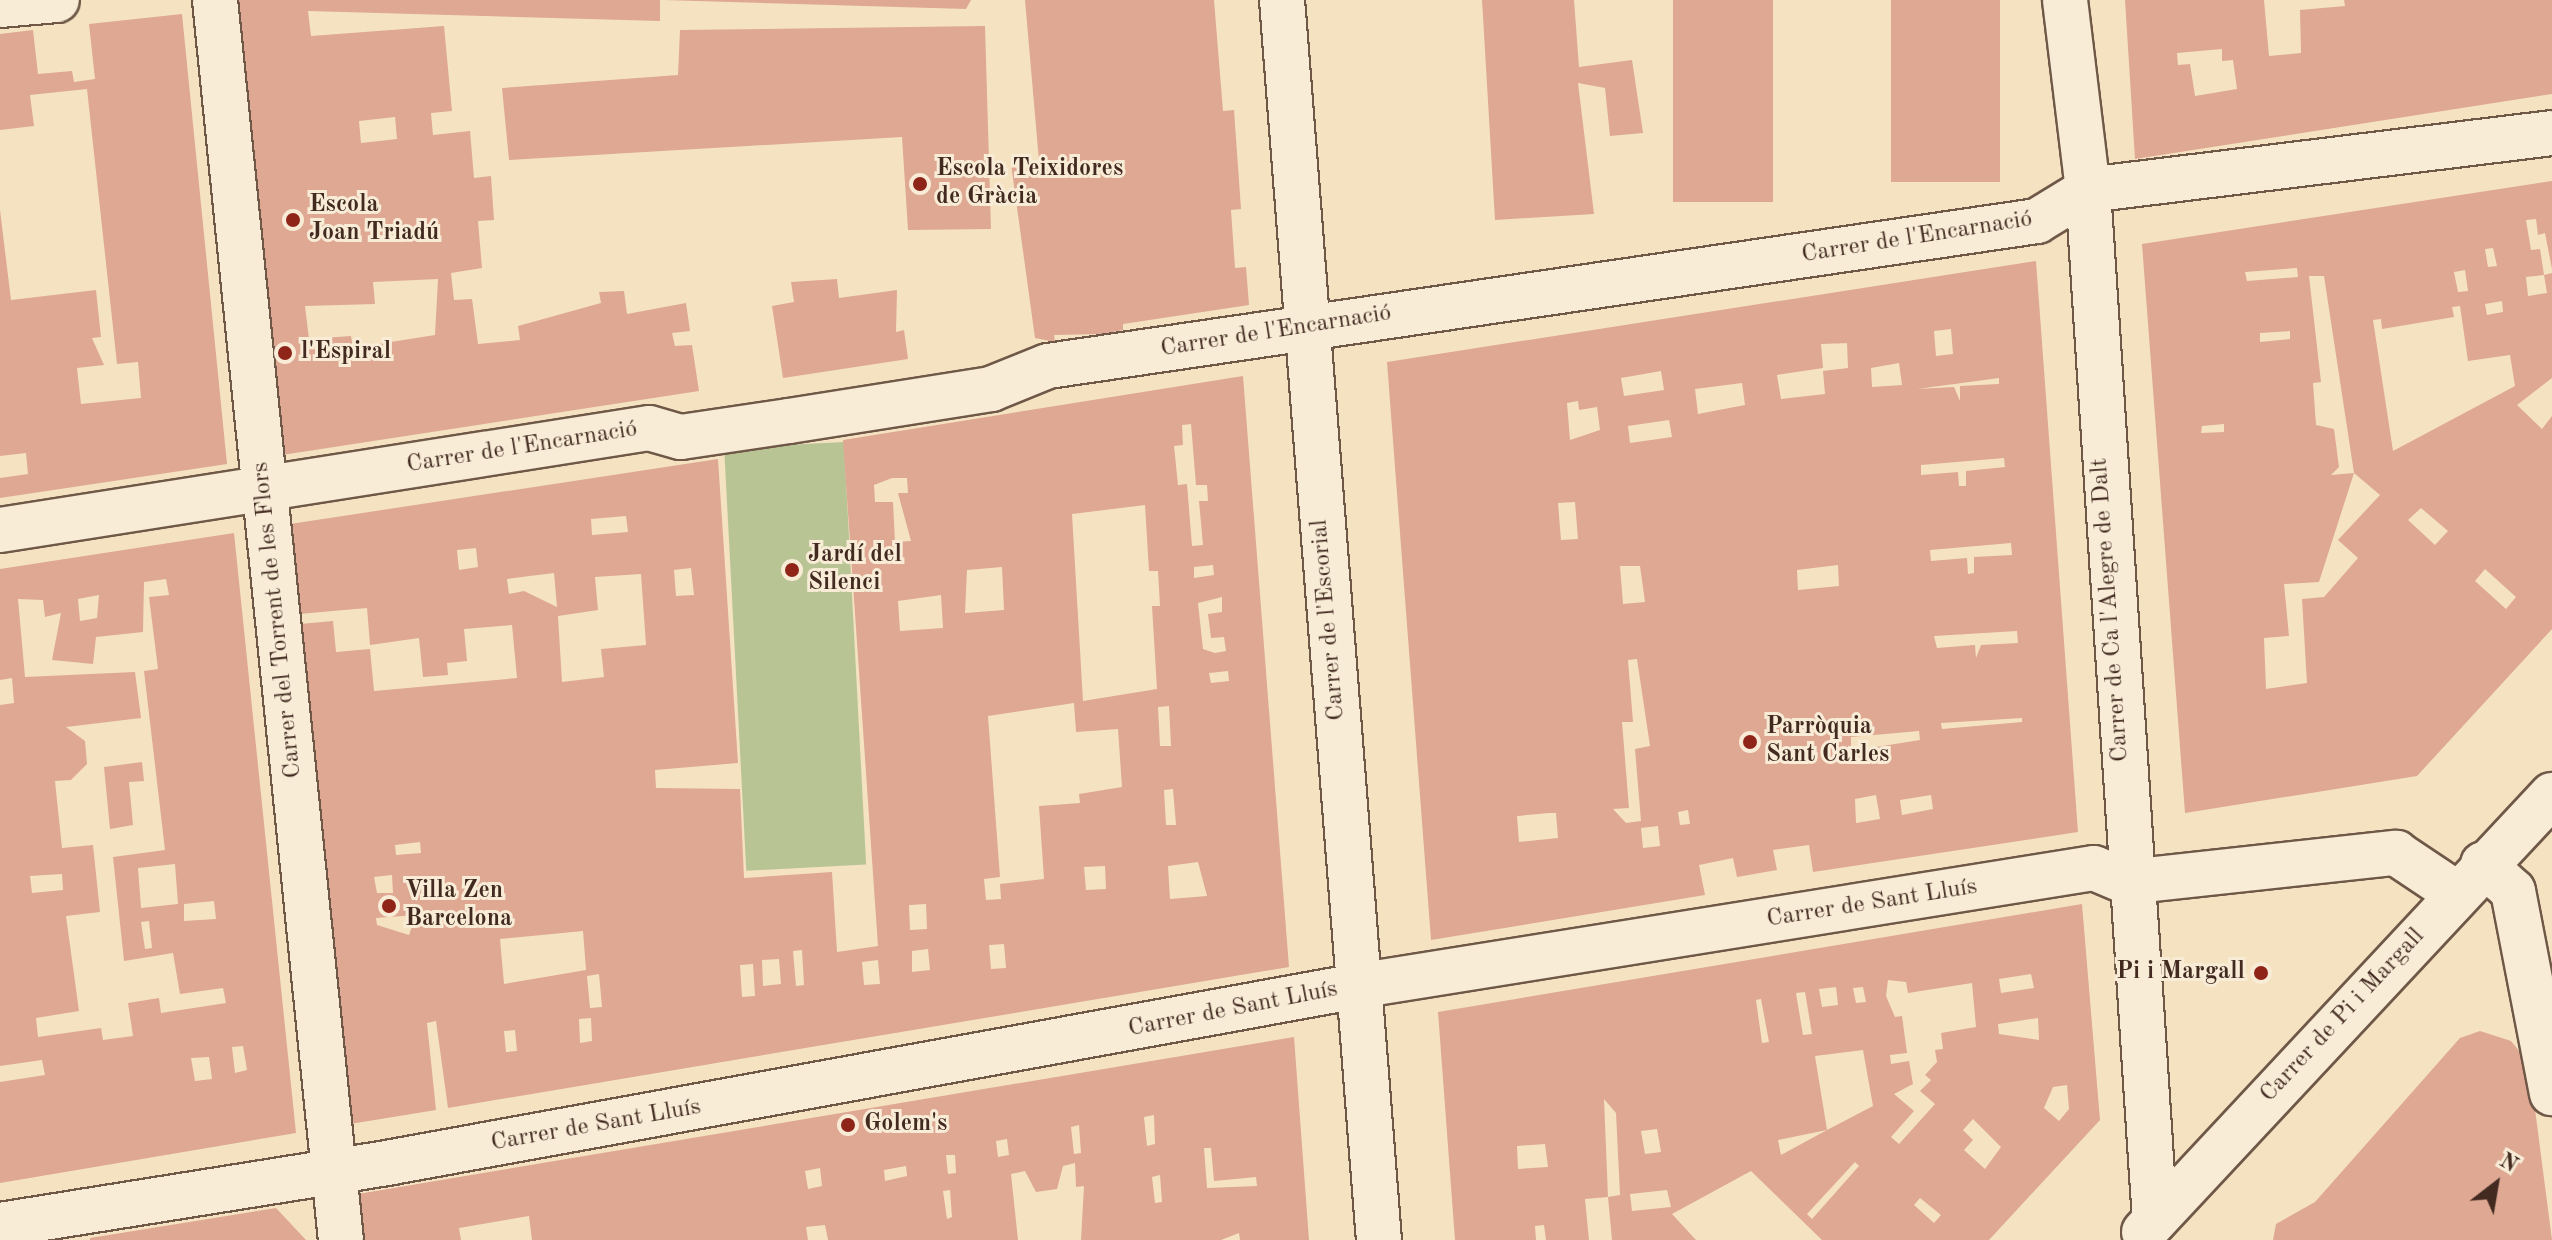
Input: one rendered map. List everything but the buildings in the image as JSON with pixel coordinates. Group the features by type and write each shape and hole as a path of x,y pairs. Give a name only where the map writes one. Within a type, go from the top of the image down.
{"street":[{"path":"0,5 57,0"},
{"name":"Carrer del Torrent de les Flors","path":"215,0 341,1240"},
{"name":"Carrer de l'Escorial","path":"1282,0 1305,243 1305,331 1363,985 1379,1240"},
{"name":"Carrer de Ca l'Alegre de Dalt","path":"2065,0 2088,190 2143,880 2146,1230"},
{"name":"Carrer de l'Encarnació","path":"0,530 649,428 681,437 991,389 1048,366 1305,331 2037,221 2088,190 2552,133"},
{"name":"Carrer de Pi i Margall","path":"2146,1230 2470,879 2552,795"},
{"name":"Carrer de Sant Lluís","path":"0,1225 335,1171 1363,985 2094,868 2143,880 2396,853 2513,891 2552,1093"}],"green space":[{"name":"Jardí del Silenci","path":"844,442 866,864 746,871 724,448"}],"place":[{"name":"Escola Teixidores de Gràcia","path":"920,184"},
{"name":"Escola Joan Triadú","path":"293,220"},
{"name":"l'Espiral","path":"285,353"},
{"name":"Jardí del Silenci","path":"792,570"},
{"name":"Parròquia Sant Carles","path":"1750,742"},
{"name":"Villa Zen Barcelona","path":"389,906"},
{"name":"Pi i Margall","path":"2261,973"},
{"name":"Golem's","path":"848,1125"}]}
